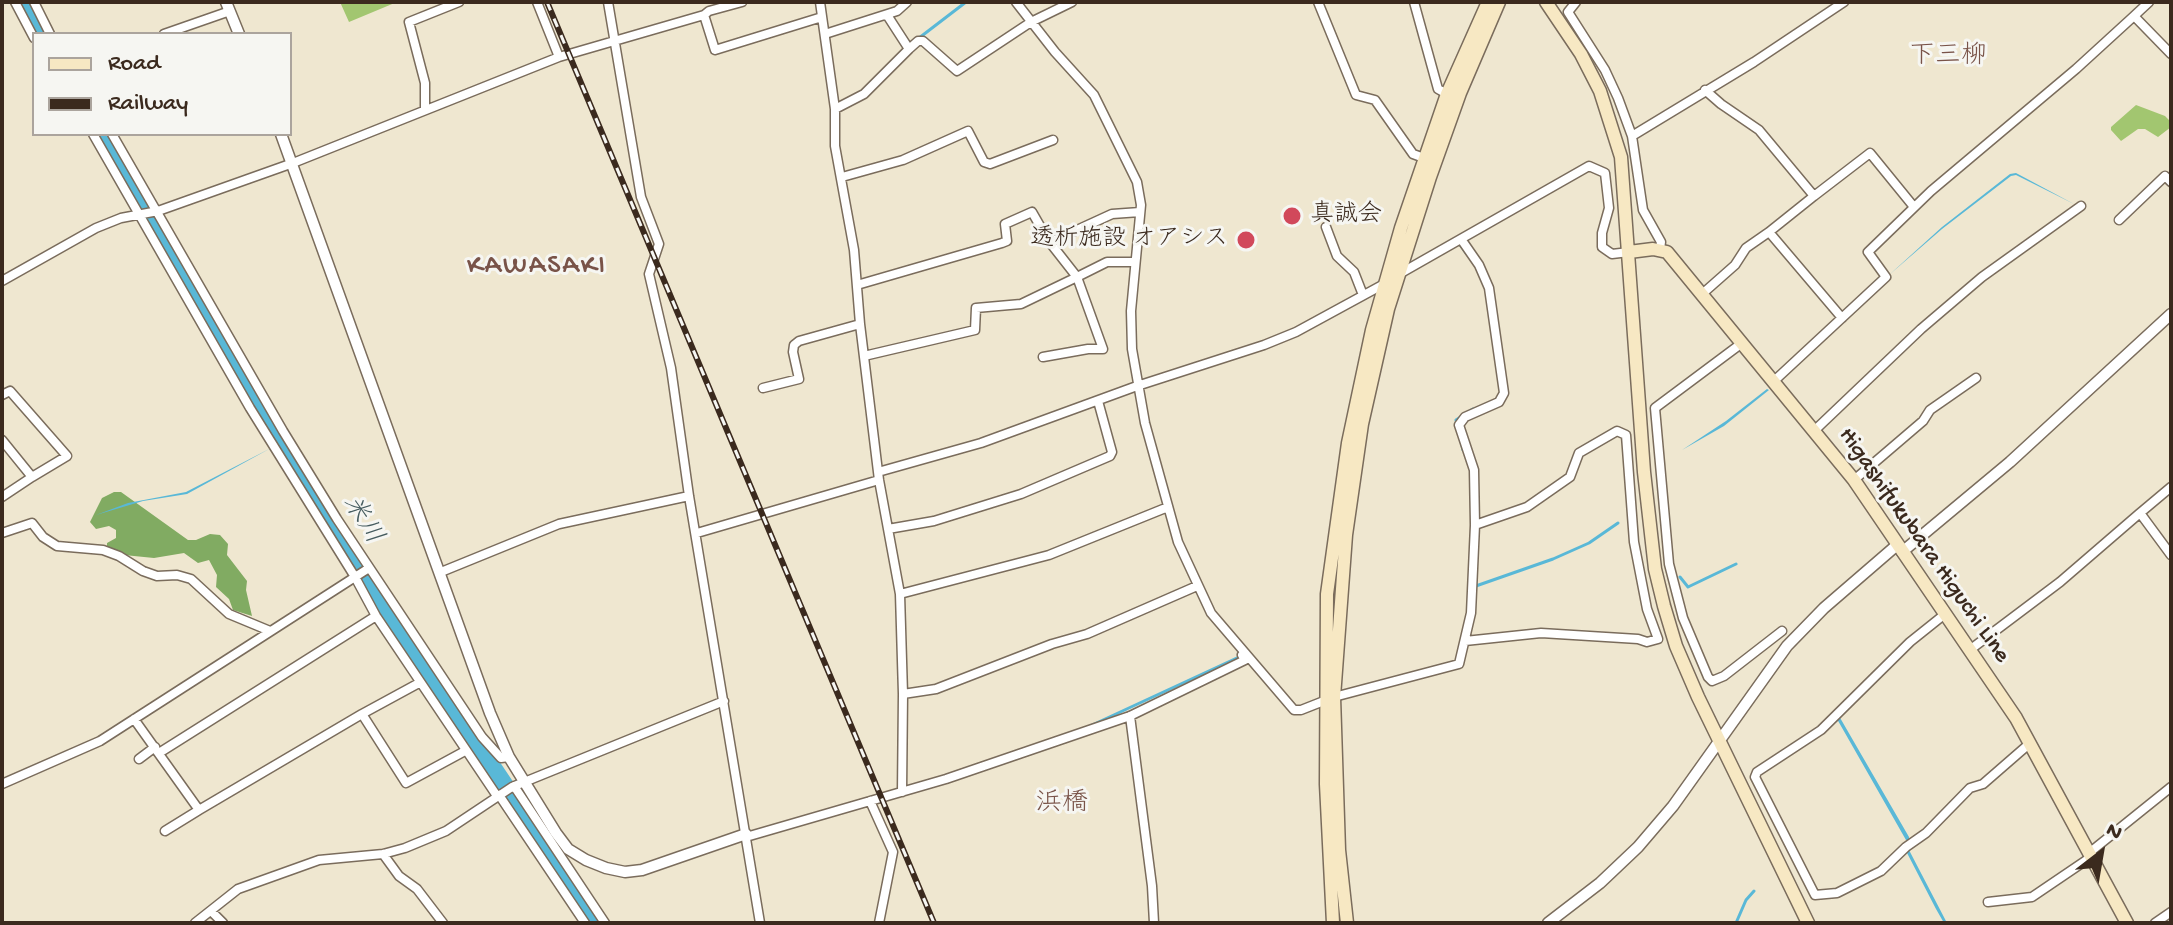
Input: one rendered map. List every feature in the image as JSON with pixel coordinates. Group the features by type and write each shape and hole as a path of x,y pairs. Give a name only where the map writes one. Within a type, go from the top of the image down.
{"main road":[{"path":"1333,923 1327,594 1348,443 1372,330 1424,158 1447,94 1488,2"},
{"path":"1347,923 1329,700 1346,535 1360,438 1398,275 1450,118 1499,2"},
{"path":"1546,2 1581,54 1611,118 1621,157 1651,540 1664,606 1676,646 1808,923"},
{"path":"1629,252 1660,249"},
{"name":"Higashifukubara Higuchi Line","path":"1660,249 1667,252 1854,480 1971,649 2016,718 2123,922"}],"street":[{"path":"15,2 32,34"},
{"path":"34,2 49,32"},
{"path":"425,110 425,83 409,22 459,2"},
{"path":"537,2 559,57"},
{"path":"608,2 641,197 659,244 649,274 671,368 689,496 760,923"},
{"path":"2,281 96,228 156,212 293,163 559,57 742,2"},
{"path":"820,2 835,109 835,146 854,250 879,476 900,594 902,792"},
{"path":"825,34 887,15 907,2"},
{"path":"1016,2 1100,104 1137,182 1140,212 1131,311 1132,349 1137,386 1178,542 1211,613 1294,710 1459,664 1471,613 1475,525 1474,470 1459,425 1465,417 1499,402 1504,393 1489,288 1479,265 1461,239"},
{"path":"835,109 864,94 918,41 923,41 957,71 1031,22 1072,2"},
{"path":"1318,2 1360,96 1375,100 1413,154 1424,158"},
{"path":"1414,2 1438,89 1447,94"},
{"path":"1576,2 1568,12 1605,70 1632,136 1643,210 1661,242 1660,249"},
{"path":"1632,136 1754,62 1844,2"},
{"path":"1774,381 1886,277 1868,252 1914,207 2149,2"},
{"path":"169,32 228,7 238,32"},
{"path":"704,15 715,50 822,17"},
{"path":"887,15 909,49"},
{"path":"2134,16 2171,54"},
{"path":"1705,90 1759,130 1814,196"},
{"path":"842,177 903,160 968,131 984,162 990,164 1053,140"},
{"path":"94,136 250,408 376,616 465,751 499,795 585,923"},
{"path":"113,136 283,431 369,568 482,737 501,758 509,757"},
{"path":"282,136 490,713 509,757 516,785 605,923"},
{"path":"1701,295 1735,265 1746,248 1870,153 1914,207"},
{"path":"697,533 981,443 1296,332 1589,166 1605,173 1609,208 1602,233 1602,247 1612,254 1629,252"},
{"path":"2119,220 2169,176"},
{"path":"1815,430 1921,329 1982,277 2081,206"},
{"path":"857,285 1007,241 1005,224 1032,212 1077,277 1103,349 1043,357"},
{"path":"1051,242 1112,214 1140,212"},
{"path":"1326,227 1337,256 1354,272 1363,295"},
{"path":"1769,232 1842,318"},
{"path":"864,356 975,330 976,308 1021,304 1107,262 1135,262"},
{"path":"1548,923 1600,883 1638,847 1673,806 1767,672 1808,623 2010,462 2171,314"},
{"path":"763,388 799,379 793,352 794,345 799,341 860,324"},
{"path":"1742,343 1655,408 1669,564 1683,618 1712,681 1719,680 1782,631"},
{"path":"1854,480 1923,421 1930,410 1976,378"},
{"path":"2,395 10,391 67,456 2,497"},
{"path":"888,529 934,521 1021,494 1110,456 1112,452 1098,401"},
{"path":"1465,641 1541,633 1647,642 1658,639 1647,609 1634,542 1626,435 1617,431 1579,453 1570,477 1527,507 1475,525"},
{"path":"2,440 32,477"},
{"path":"1971,649 2060,582 2171,487"},
{"path":"441,572 559,524 689,496"},
{"path":"900,594 1049,555 1168,507"},
{"path":"2140,513 2171,555"},
{"path":"2,533 32,523 43,537 57,546 103,550 157,576 177,575 191,579 229,614 270,631"},
{"path":"1634,542 1666,538"},
{"path":"2,784 100,741 369,568"},
{"path":"903,694 936,689 1052,644 1087,634 1197,586"},
{"path":"1945,614 1910,642 1821,730 1757,772 1755,777 1763,796 1815,895 1837,893 1885,868 1926,833 1970,788 1983,784 2029,744"},
{"path":"139,759 376,616"},
{"path":"516,785 568,849 606,868 625,872 642,870 746,836 902,792 1130,716 1245,660 1244,653"},
{"path":"165,831 419,683"},
{"path":"195,923 238,889 308,864 405,848 446,831 516,785 724,701"},
{"path":"362,714 406,783 465,751"},
{"path":"1130,716 1154,923"},
{"path":"134,719 199,810"},
{"path":"1988,902 2032,897 2090,855 2171,787"},
{"path":"870,801 893,852 879,923"},
{"path":"383,854 399,876 417,889 443,923"},
{"path":"1784,874 1800,866"},
{"path":"211,911 223,923"},
{"path":"2155,923 2171,912"}],"green space":[{"path":"340,2 397,2 349,22"},
{"path":"2136,105 2165,116 2171,127 2158,137 2145,129 2138,129 2121,141 2111,127"},
{"path":"121,492 188,540 210,534 220,535 228,544 227,555 247,581 252,616 233,610 229,599 216,587 217,575 209,560 198,563 184,553 154,558 124,555 107,547 107,543 116,538 116,530 109,526 96,529 90,522 102,498"}],"water":[{"path":"2016,173 2074,204 2016,175 2011,176 1889,275 1942,227 2010,174"},
{"path":"1767,389 1724,426 1682,450 1726,421"},
{"path":"271,448 187,494 143,501 96,515 128,503 186,492"},
{"path":"1839,716 1909,840 1906,840 1837,719"},
{"path":"1909,850 1947,923 1936,909 1906,851"}],"waterway":[{"name":"米川","path":"24,2 40,32"},
{"path":"919,38 966,2"},
{"name":"米川","path":"104,136 268,423 379,598 597,923"},
{"path":"1461,246 1466,253"},
{"path":"1463,450 1456,420 1473,409"},
{"path":"1473,587 1553,559 1589,543 1618,523"},
{"path":"1680,577 1688,587 1736,564"},
{"path":"1090,726 1239,657"},
{"path":"1736,923 1746,900 1754,891"}],"railway":[{"path":"547,2 934,923"}],"place":[{"name":"真誠会","path":"1292,216"},
{"name":"透析施設 オアシス","path":"1246,240"}],"district":[{"name":"下三柳","path":"1948,58"},
{"name":"KAWASAKI","path":"537,268"},
{"name":"浜橋","path":"1062,805"}]}
